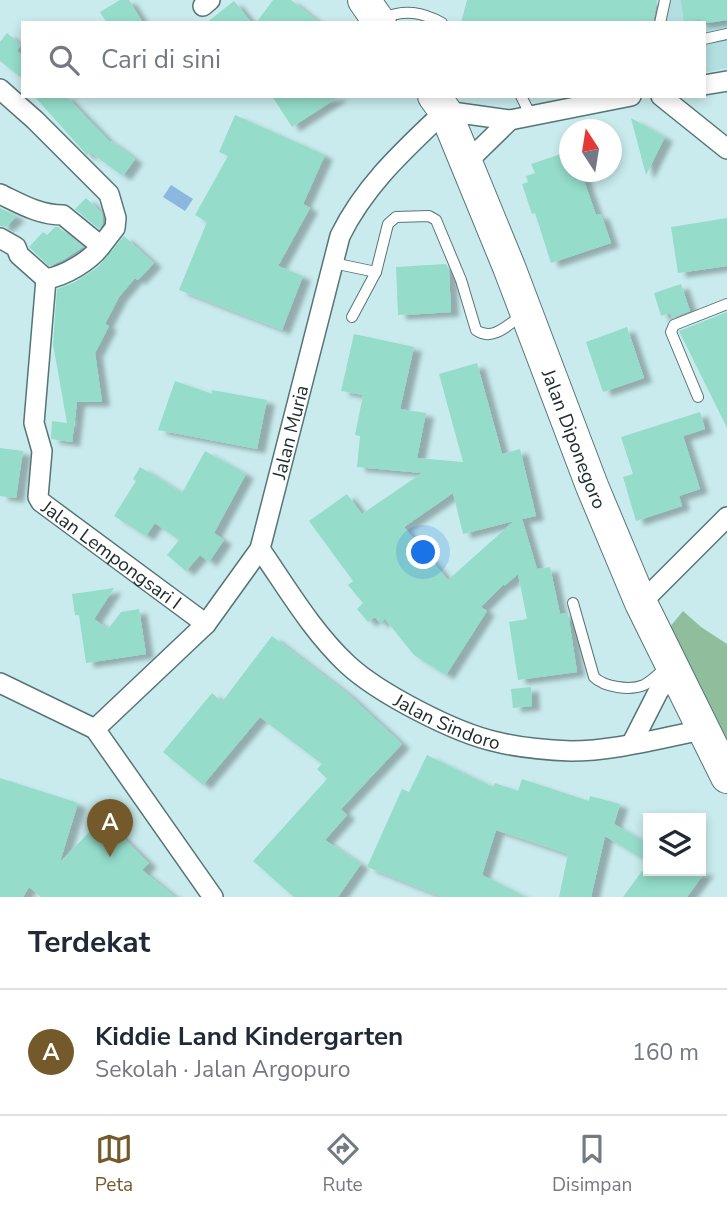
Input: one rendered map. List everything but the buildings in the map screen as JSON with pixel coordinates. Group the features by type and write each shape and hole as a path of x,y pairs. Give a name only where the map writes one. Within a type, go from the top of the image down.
{"main road":[{"name":"Jalan Diponegoro","path":"439,104 466,163 640,603 727,777"}],"street":[{"path":"706,85 727,82"},
{"path":"0,89 109,194 116,218 115,228 93,256 61,275 46,279 19,255 16,247 0,238"},
{"path":"439,104 510,120 621,98"},
{"path":"663,98 727,149"},
{"name":"Jalan Muria","path":"95,729 205,624 260,549 340,236 365,192 439,104"},
{"path":"466,163 510,120"},
{"path":"0,194 26,208 48,215 63,215 101,246"},
{"name":"Jalan Lempongsari I","path":"46,279 34,423 42,451 38,497 44,506 205,624"},
{"path":"640,603 727,517"},
{"name":"Jalan Sindoro","path":"260,549 321,637 347,664 371,683 428,714 495,742 573,751 600,749 703,730"},
{"path":"632,743 672,667"},
{"path":"0,683 95,729 213,897"}],"lane":[{"path":"660,21 665,0"},
{"path":"374,14 422,13 438,21"},
{"path":"706,39 727,34"},
{"path":"522,98 531,116"},
{"path":"352,317 376,272 388,224 396,217 429,216 436,220 459,275 476,330 483,335 494,334 526,312"},
{"path":"333,263 376,272"},
{"path":"698,397 671,332 674,325 727,304"},
{"path":"573,603 594,677 601,684 628,687 643,685 672,667"}],"shaded area":[{"path":"667,0 727,0 727,68 706,73 706,21 662,21"}],"green space":[{"path":"683,611 727,644 727,757 665,633"}],"water":[{"path":"171,185 193,199 185,211 163,197"}],"place":[{"name":"Kiddie Land Kindergarten","path":"110,857"}]}
